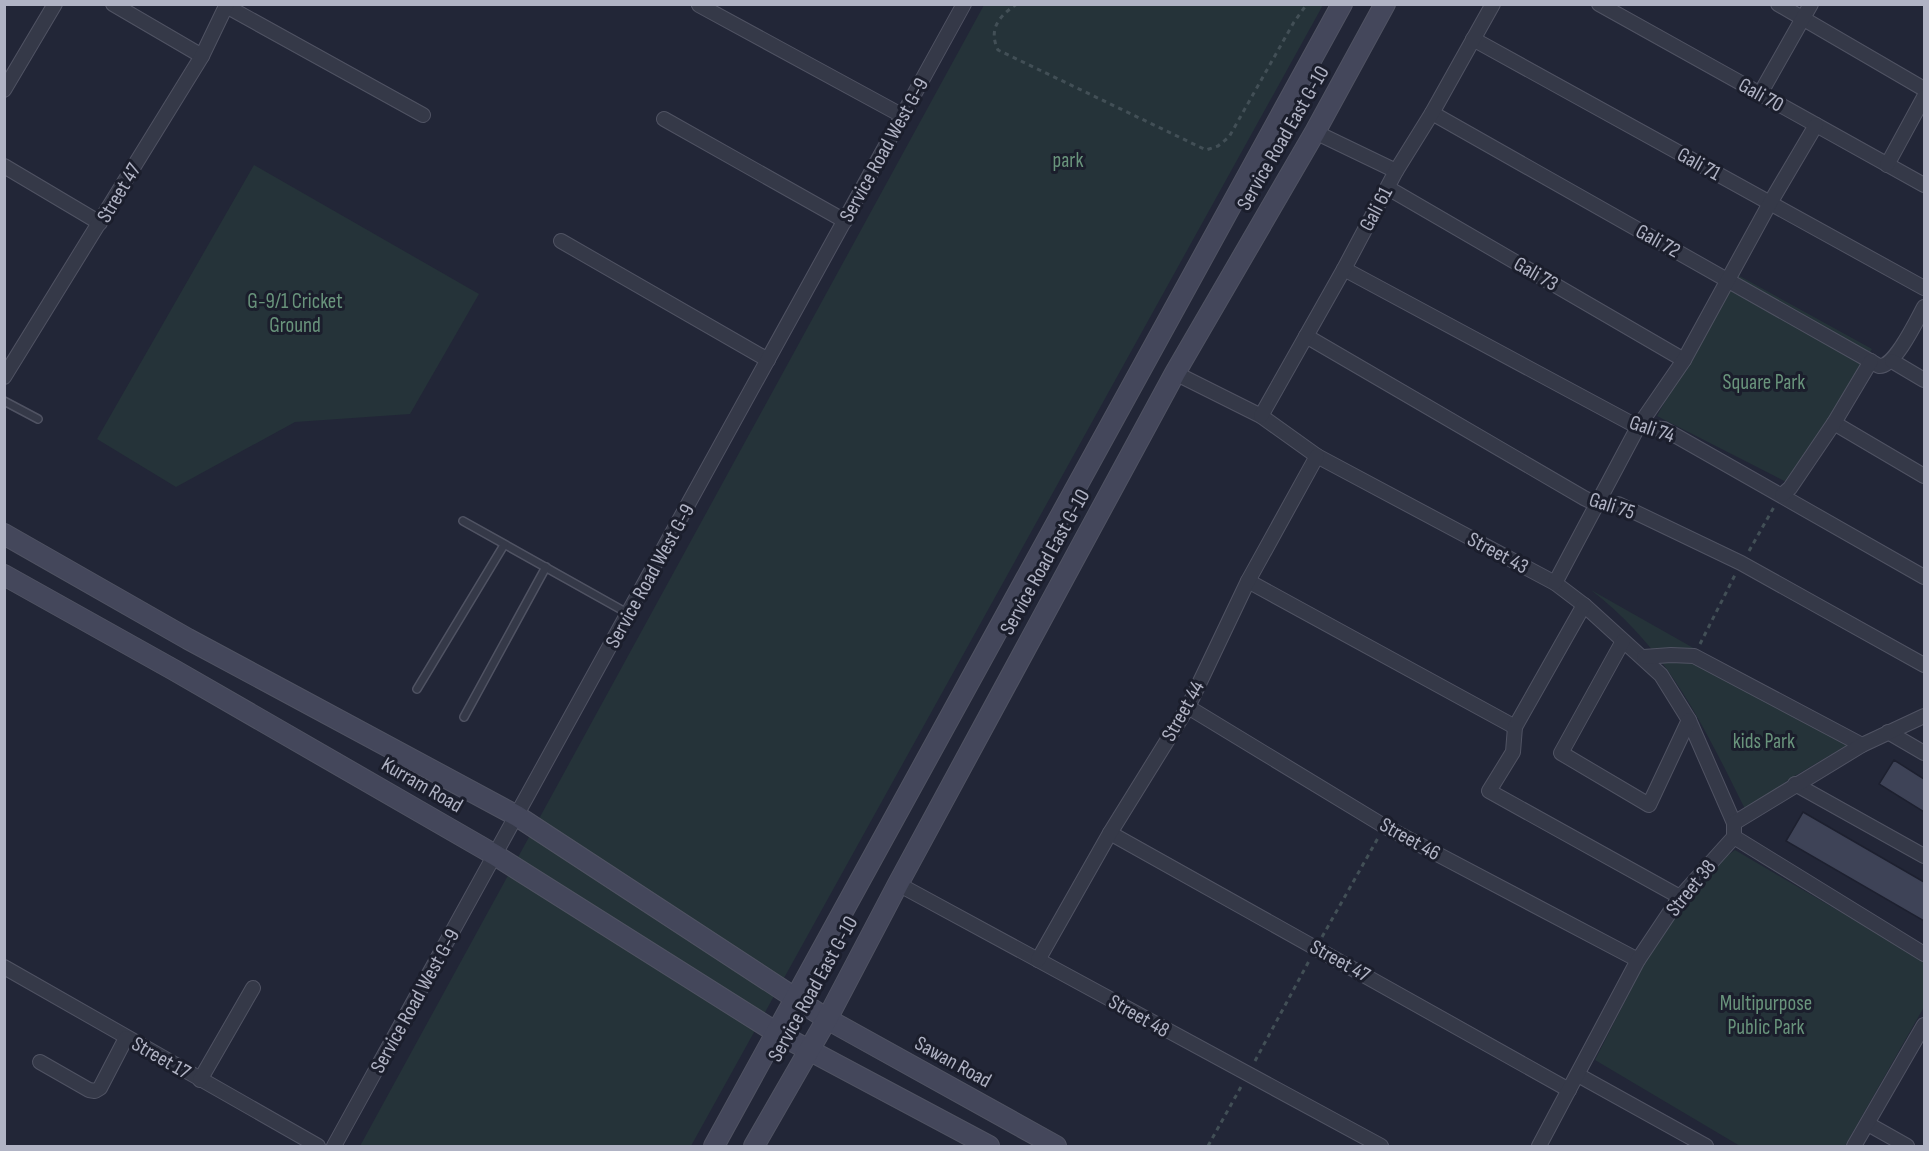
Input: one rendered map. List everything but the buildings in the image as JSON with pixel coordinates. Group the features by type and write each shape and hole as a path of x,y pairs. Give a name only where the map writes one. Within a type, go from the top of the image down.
{"main road":[{"name":"Service Road East G-10","path":"754,1146 827,1019 1175,374 1386,4"},
{"name":"Service Road East G-10","path":"714,1146 1339,6"},
{"name":"Kurram Road","path":"4,534 188,639 517,816 795,998"},
{"name":"Kurram Road","path":"4,575 174,669 495,855 777,1033 808,1049"},
{"name":"Sawan Road","path":"795,998 827,1019 1056,1146"},
{"path":"808,1049 989,1146"}],"street":[{"path":"4,90 55,4"},
{"path":"113,4 202,56"},
{"name":"Service Road West G-9","path":"334,1146 964,4"},
{"name":"Gali 61","path":"1261,416 1396,171 1432,113 1493,4"},
{"name":"Gali 70","path":"1599,4 1924,185"},
{"path":"1778,4 1924,89"},
{"path":"1760,94 1811,4"},
{"path":"226,5 423,115"},
{"name":"Street 47","path":"4,377 202,56 226,5"},
{"path":"699,5 903,116"},
{"name":"Gali 71","path":"1473,39 1924,288"},
{"path":"1887,165 1924,97"},
{"name":"Gali 72","path":"1432,113 1871,361 1888,364 1924,380"},
{"path":"664,119 844,221"},
{"path":"1555,583 1638,427 1684,360 1770,203 1816,125"},
{"path":"1315,132 1396,171"},
{"path":"4,166 100,223"},
{"name":"Gali 73","path":"1388,188 1684,360"},
{"path":"561,241 768,360"},
{"name":"Gali 74","path":"1344,268 1638,427 1664,429 1924,577"},
{"path":"1888,364 1924,307"},
{"name":"Gali 75","path":"1306,336 1598,505 1618,504 1741,563 1924,665"},
{"path":"1782,495 1790,488 1834,423 1871,361"},
{"name":"Street 43","path":"1175,374 1261,416 1317,456 1555,583 1584,605 1644,657 1661,675 1689,720 1734,823"},
{"path":"1834,423 1924,476"},
{"name":"Street 44","path":"1038,960 1110,833 1188,706 1248,581 1317,456"},
{"path":"1248,581 1515,727"},
{"path":"1584,605 1515,727 1513,752 1489,791 1680,897"},
{"path":"1623,640 1561,753 1649,805 1689,720"},
{"path":"1644,657 1694,656 1862,746"},
{"name":"Street 46","path":"1188,706 1384,825 1638,960"},
{"path":"1924,716 1862,746 1795,784 1734,823 1734,837 1924,954"},
{"path":"1888,732 1924,753"},
{"path":"1795,784 1924,855"},
{"name":"Street 47","path":"1110,833 1569,1090"},
{"name":"Street 38","path":"1539,1146 1638,960 1680,897 1734,837"},
{"name":"Street 48","path":"898,884 1382,1146"},
{"name":"Street 17","path":"4,967 318,1146"},
{"path":"200,1080 253,988"},
{"path":"1854,1146 1920,1045 1924,1025"},
{"path":"40,1062 89,1090 95,1091 100,1088 126,1038"},
{"path":"1578,1075 1706,1146"},
{"path":"1868,1124 1907,1146"}],"lane":[{"path":"4,401 38,418"},
{"path":"464,521 629,614"},
{"path":"417,688 504,545"},
{"path":"464,717 546,567"}],"path":[{"path":"1017,4 1008,10 994,31 993,40 998,50 1206,150 1218,146 1229,137 1294,22 1307,4"},
{"path":"1208,1146 1384,825"}],"green space":[{"name":"park","path":"984,5 1323,5 691,1146 360,1146"},
{"name":"G-9/1 Cricket Ground","path":"254,165 479,294 410,414 295,422 176,487 97,439"},
{"name":"Square Park","path":"1736,274 1872,349 1794,486 1657,416"},
{"name":"kids Park","path":"1591,590 1856,740 1788,780 1748,815 1700,722 1664,665 1619,614"},
{"name":"Multipurpose Public Park","path":"1735,850 1924,961 1924,1007 1845,1146 1740,1146 1595,1060 1645,962 1674,918 1724,858"}]}
